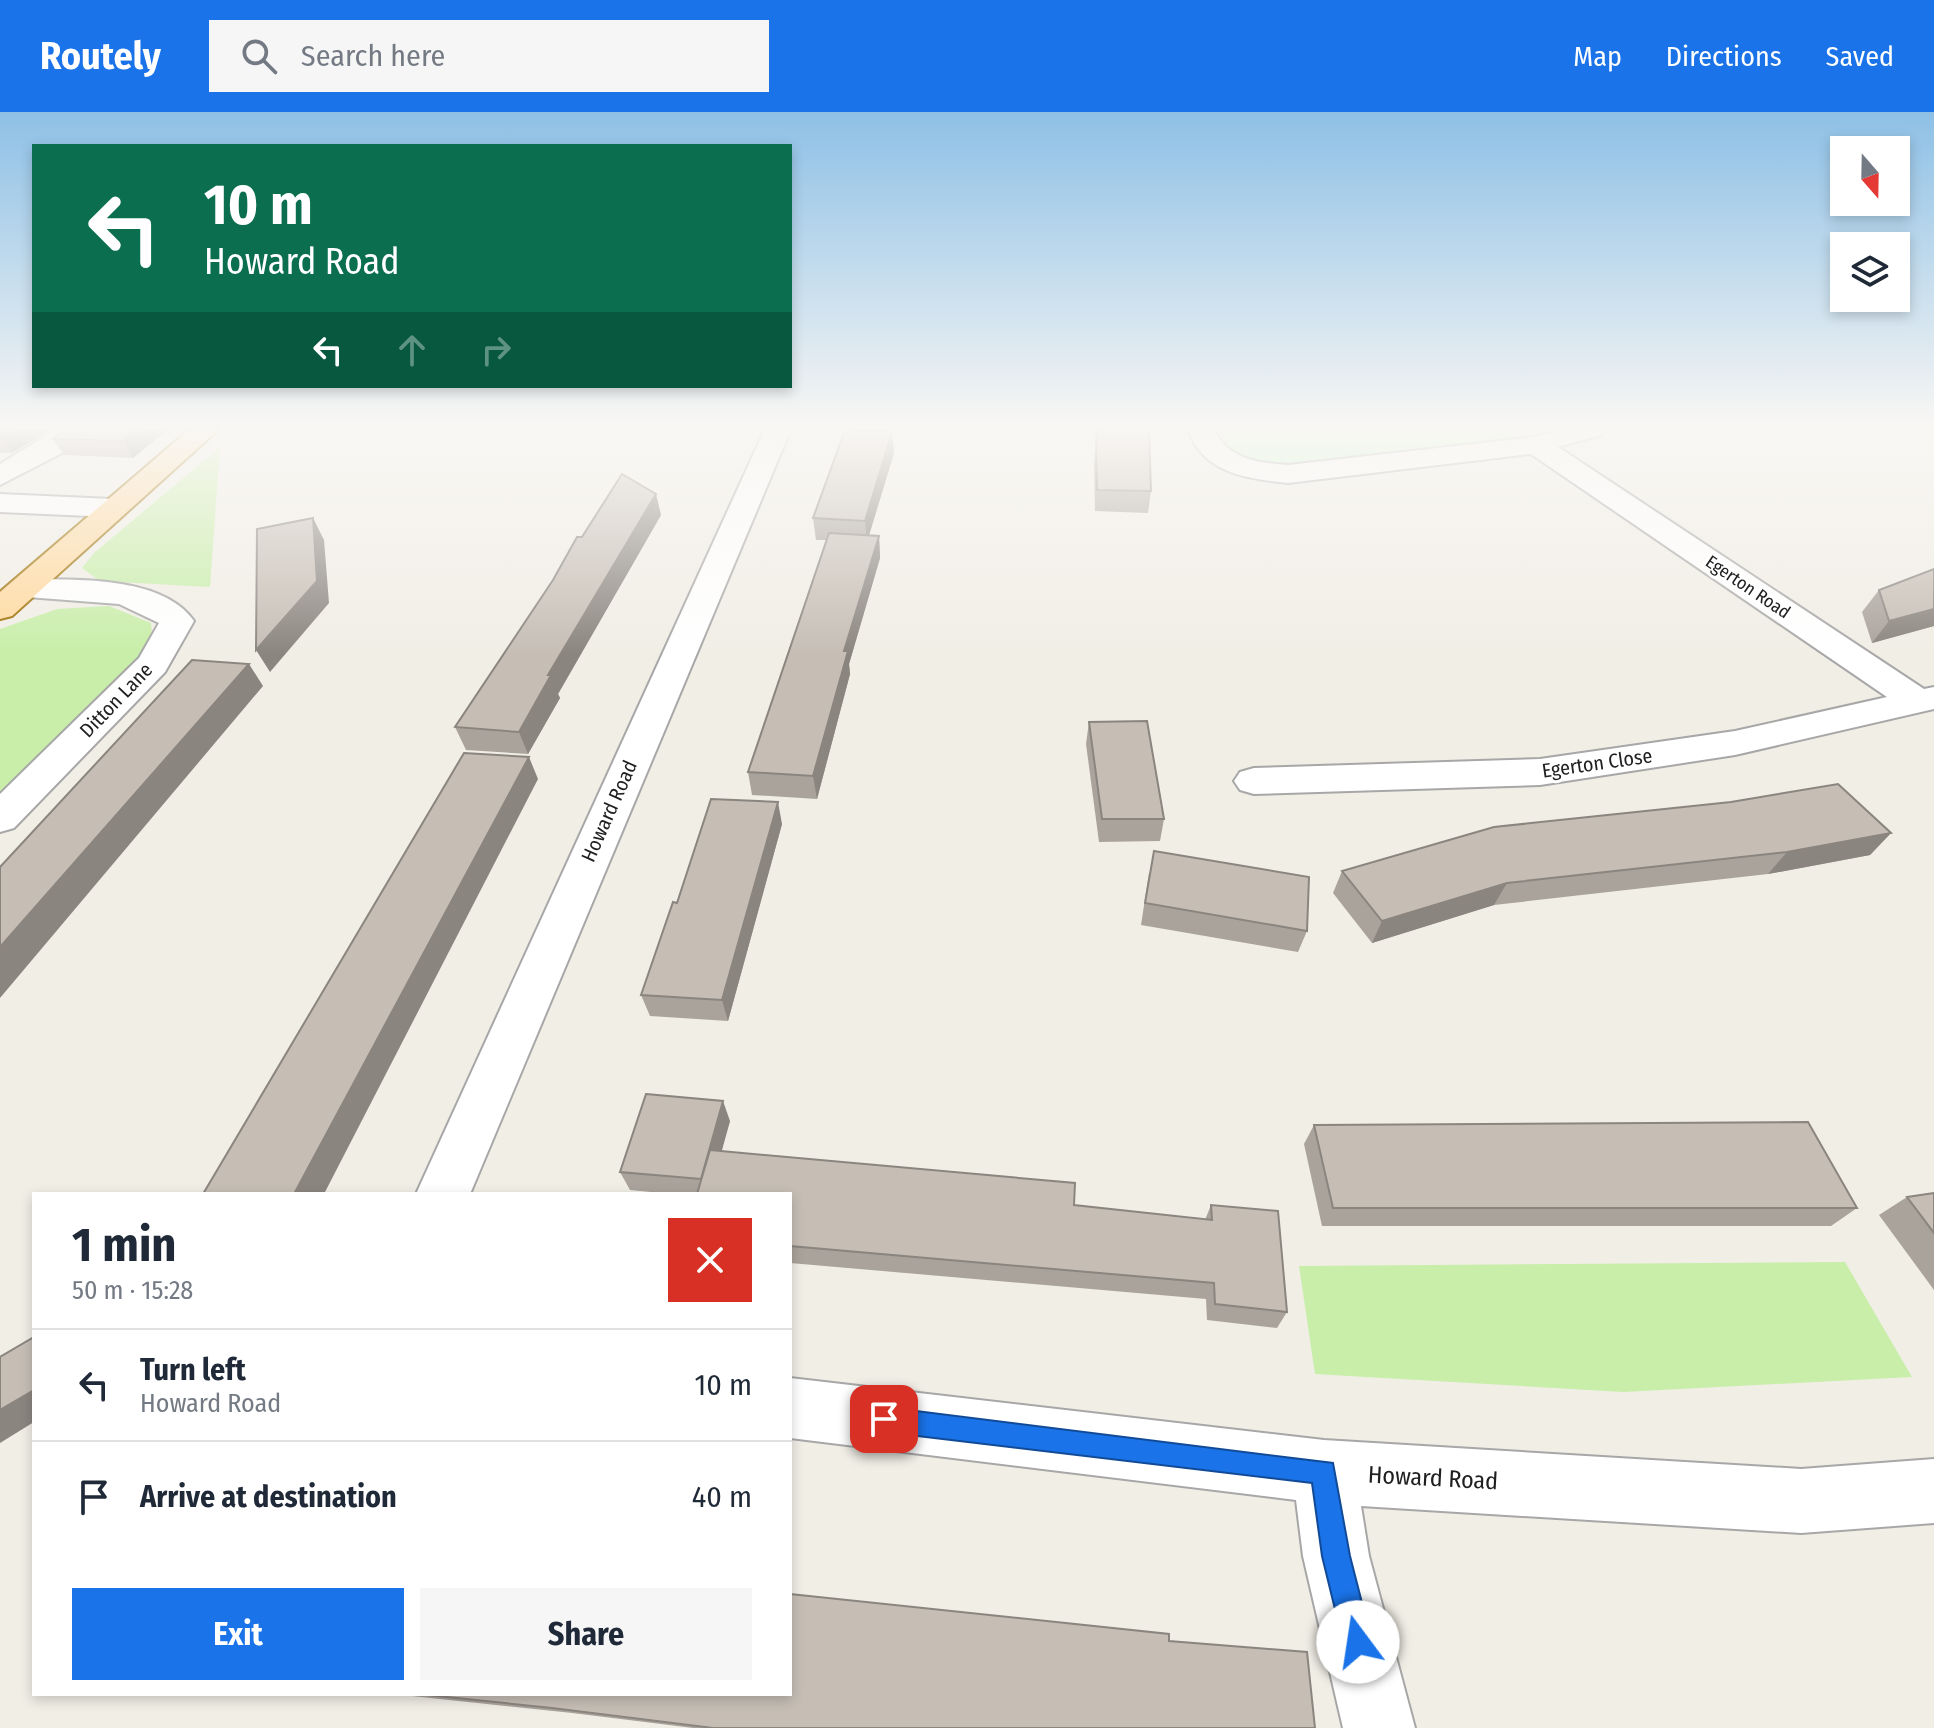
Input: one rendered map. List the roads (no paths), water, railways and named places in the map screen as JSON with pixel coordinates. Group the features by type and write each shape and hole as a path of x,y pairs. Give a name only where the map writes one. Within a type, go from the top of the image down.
{"main road":[{"name":"Ditton Lane","path":"12,599 116,504"}],"street":[{"path":"32,504 112,508"},
{"name":"Howard Road","path":"444,1192 745,504"},
{"name":"Egerton Road","path":"1627,504 1927,700"},
{"name":"Ditton Lane","path":"0,818 153,664 177,621 158,604 123,593 12,599"},
{"name":"Egerton Close","path":"1252,783 1540,772 1735,743 1927,700"},
{"name":"Howard Road","path":"792,1408 1324,1472 1801,1501 1934,1491"},
{"path":"1324,1472 1336,1556 1379,1728"}]}
